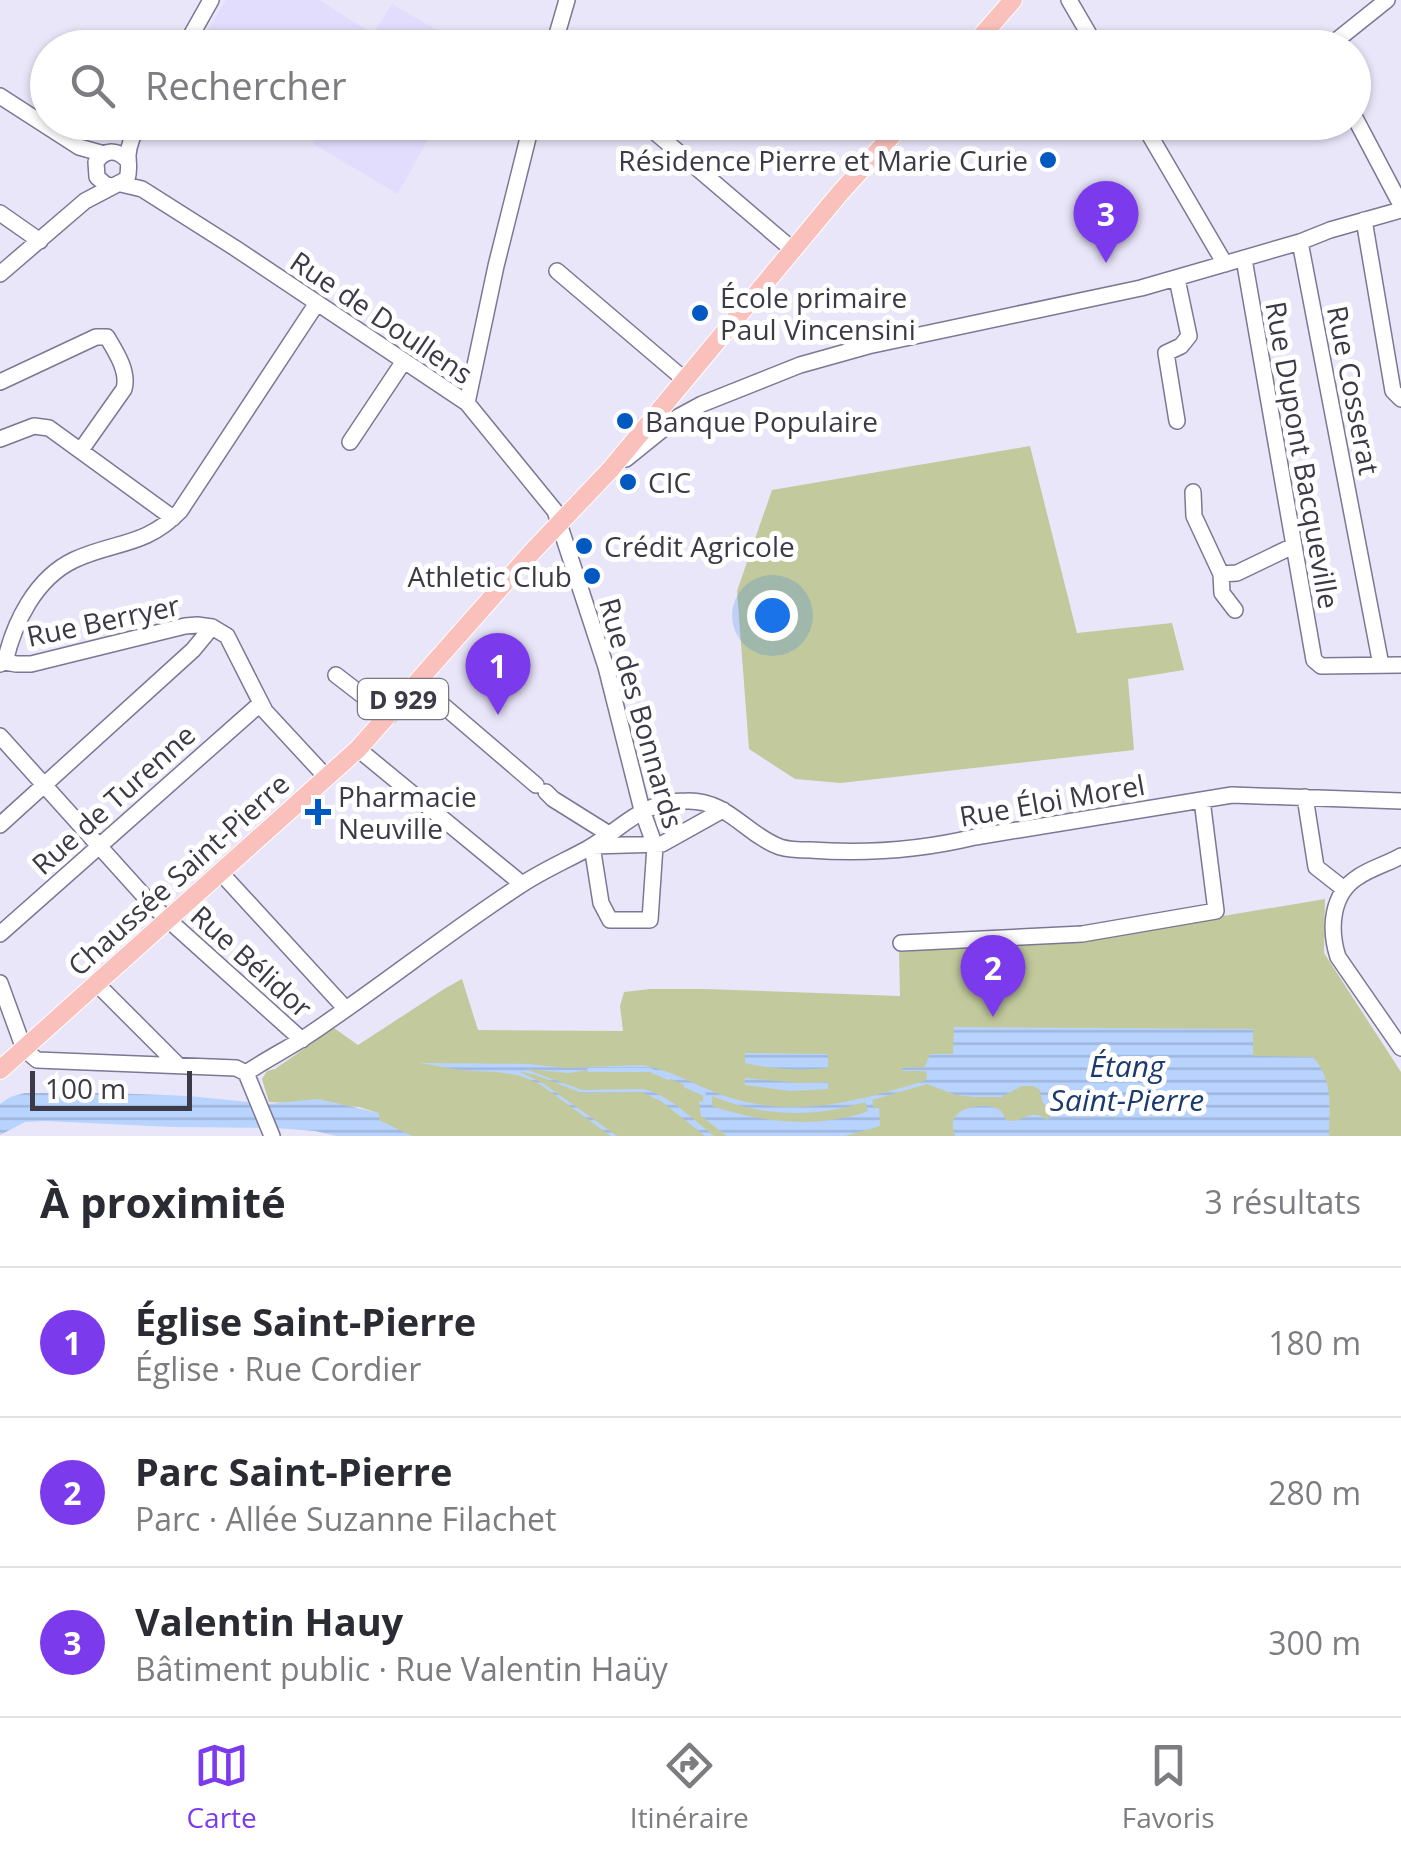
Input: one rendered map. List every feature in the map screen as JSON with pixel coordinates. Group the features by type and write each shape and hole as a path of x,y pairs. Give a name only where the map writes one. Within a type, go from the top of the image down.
{"main road":[{"path":"987,30 1013,0"},
{"name":"D 929","path":"679,388 888,140"},
{"name":"Chaussée Saint-Pierre","path":"0,1070 358,750 679,388"}],"street":[{"path":"194,30 212,0"},
{"path":"558,30 567,0"},
{"path":"1070,0 1088,30"},
{"path":"1350,30 1388,0"},
{"path":"0,96 30,115"},
{"path":"68,140 102,162"},
{"path":"85,201 102,162 125,140"},
{"path":"0,274 85,201 122,176 133,140"},
{"path":"467,403 528,140"},
{"path":"663,140 793,250"},
{"path":"1153,140 1225,264"},
{"path":"557,271 692,399 695,408 800,366 868,346 1178,278 1401,207 1366,140"},
{"path":"102,162 118,152 122,176"},
{"path":"102,162 100,182 122,176"},
{"name":"Rue de Doullens","path":"122,176 467,403 555,511 560,523"},
{"path":"0,214 40,241"},
{"path":"1364,220 1394,390 1401,399"},
{"name":"Rue Cosserat","path":"1300,242 1381,665"},
{"name":"Rue Dupont Bacqueville","path":"1244,259 1314,660 1321,666 1381,665"},
{"path":"1177,422 1166,354 1189,336 1178,278"},
{"path":"3,663 32,596 57,570 76,559 137,541 173,518 317,303"},
{"path":"0,382 96,337 107,336 124,372 124,389 81,450"},
{"path":"350,442 404,361"},
{"name":"D 929","path":"610,470 672,420 695,408"},
{"path":"0,439 24,428 49,428 173,518"},
{"path":"1193,492 1194,516 1221,574 1222,592 1235,610"},
{"name":"Rue des Bonnards","path":"560,523 606,667 654,846 650,920 610,920 600,903 592,846"},
{"path":"1221,574 1237,572 1294,546"},
{"name":"Rue Berryer","path":"3,663 31,664 185,626 212,627"},
{"path":"0,825 193,650 212,627 227,636 264,711 327,778"},
{"path":"1381,665 1401,665"},
{"path":"336,675 388,716"},
{"path":"417,683 552,799 609,834"},
{"name":"Rue de Turenne","path":"0,934 260,703"},
{"name":"Rue Bélidor","path":"0,736 168,920 302,1040"},
{"path":"358,750 522,884"},
{"name":"Rue Éloi Morel","path":"246,1073 302,1040 522,884 592,846 642,810 661,804 707,801 784,849 829,852 918,848 1232,795 1401,801"},
{"path":"1305,797 1316,867 1344,888"},
{"path":"901,944 1082,934 1216,912 1202,800"},
{"name":"Rue Éloi Morel","path":"592,846 662,844 723,810"},
{"path":"1401,856 1368,871 1344,888 1332,926 1338,956 1401,1048"},
{"path":"221,873 345,1008"},
{"path":"0,983 24,1049 37,1060 236,1068 246,1073 272,1136"},
{"path":"97,984 178,1065"}],"shaded area":[{"path":"226,0 320,0 367,30 208,30"},
{"path":"392,4 437,30 376,30"},
{"path":"315,140 428,140 398,194 313,144"}],"green space":[{"path":"1030,446 1077,633 1172,623 1184,670 1128,679 1134,750 841,783 795,779 749,749 737,591 772,490"},
{"path":"1325,899 1324,953 1401,1072 1401,1136 412,1136 378,1120 378,1113 359,1107 269,1102 262,1079 267,1071 334,1028 358,1045 462,979 478,1030 623,1031 620,1006 624,992 706,989 900,996 899,952 1080,940"}],"water":[{"name":"Étang Saint-Pierre","path":"954,1027 1253,1029 1253,1056 1313,1057 1320,1066 1329,1094 1329,1136 955,1136 957,1114 976,1106 997,1109 1012,1121 1030,1115 1048,1120 1051,1113 1040,1090 1033,1086 1022,1086 1001,1097 973,1097 927,1084 872,1100 874,1109 879,1107 880,1126 845,1136 727,1136 701,1116 699,1101 703,1102 703,1093 645,1068 599,1068 569,1073 525,1069 582,1090 653,1092 714,1136 705,1136 661,1101 641,1092 582,1093 518,1071 544,1084 617,1136 611,1136 531,1080 420,1063 566,1068 641,1065 728,1097 778,1107 803,1107 851,1101 924,1081 926,1071 902,1068 925,1067 930,1054 953,1054","holes":["712,1096 731,1103 807,1113 865,1102 868,1111 830,1120 790,1122 712,1106"]},
{"path":"745,1053 828,1054 828,1068 755,1065 745,1063"},
{"path":"745,1078 828,1082 828,1089 790,1091 745,1085"},
{"path":"25,1093 189,1096 268,1104 318,1099 379,1113 379,1120 412,1136 336,1136 276,1128 45,1121 25,1122 0,1135 0,1104"}],"waterway":[{"path":"589,1070 650,1070 668,1078"},
{"path":"686,1086 704,1094"}],"place":[{"name":"Résidence Pierre et Marie Curie","path":"1048,160"},
{"name":"Valentin Hauy","path":"1106,263"},
{"name":"École primaire Paul Vincensini","path":"700,313"},
{"name":"Banque Populaire","path":"625,421"},
{"name":"CIC","path":"628,482"},
{"name":"Crédit Agricole","path":"584,546"},
{"name":"Athletic Club","path":"592,576"},
{"name":"Église Saint-Pierre","path":"498,715"},
{"name":"Pharmacie Neuville","path":"318,812"},
{"name":"Parc Saint-Pierre","path":"993,1017"}]}
